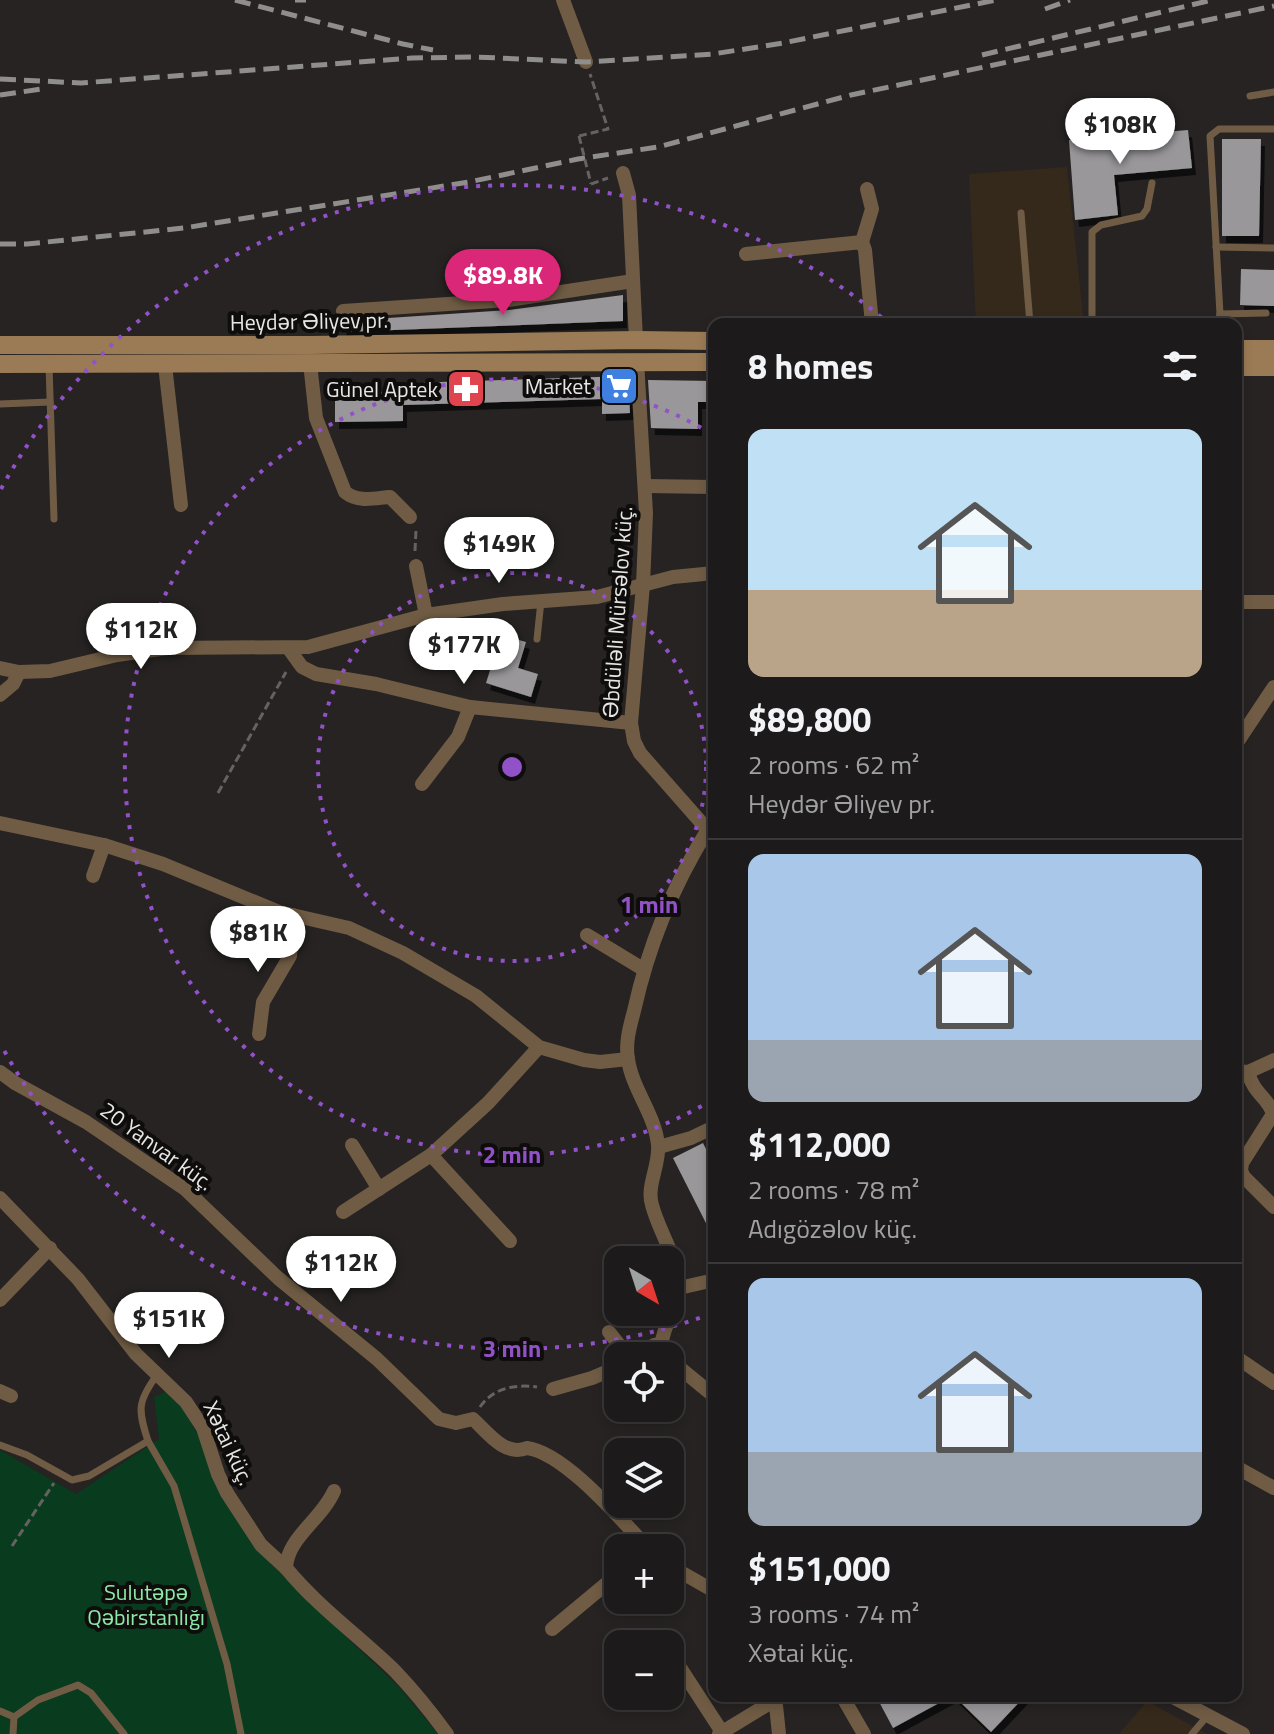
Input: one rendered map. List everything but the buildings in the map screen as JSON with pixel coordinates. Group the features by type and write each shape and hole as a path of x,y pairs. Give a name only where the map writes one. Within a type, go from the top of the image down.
{"main road":[{"name":"Heydər Əliyev pr.","path":"0,345 708,341"},
{"path":"1242,349 1274,349"},
{"name":"Heydər Əliyev pr.","path":"0,364 708,362"},
{"path":"1242,367 1274,367"}],"street":[{"path":"563,0 586,62"},
{"path":"623,173 629,195 636,340"},
{"path":"867,189 872,209 862,242 871,318"},
{"path":"746,254 862,242"},
{"path":"343,311 508,300 633,281"},
{"name":"Əbdüləli Mürsəlov küç.","path":"637,361 646,486 643,585 631,723 640,753 708,831"},
{"path":"310,363 316,418 345,492 360,499 390,497 410,517"},
{"path":"165,365 181,505"},
{"path":"646,486 708,487"},
{"path":"416,566 426,615"},
{"path":"0,668 19,672 50,671 117,655 168,648 292,654 426,615 478,606 597,597 673,577 708,574"},
{"path":"1242,602 1274,602"},
{"path":"292,654 302,667 316,674 376,684 470,707 631,723"},
{"path":"0,695 13,684 19,672"},
{"path":"1242,735 1274,687"},
{"path":"422,784 458,737 470,707"},
{"path":"0,823 104,845 163,864 279,912 349,928 392,947 476,996 539,1047 584,1060 628,1059"},
{"path":"669,1246 651,1203 659,1147 655,1128 628,1059 630,1029 643,969 682,875 708,838"},
{"path":"93,876 104,845"},
{"path":"259,1034 263,1002 290,956 293,915"},
{"path":"587,935 643,969"},
{"path":"343,1212 431,1155 488,1103 539,1047"},
{"path":"1242,1163 1273,1114 1242,1072 1274,1060"},
{"name":"20 Yanvar küç.","path":"0,1072 86,1122 185,1189 278,1278 377,1359 439,1419 456,1423 473,1419"},
{"path":"659,1147 708,1130"},
{"path":"352,1145 379,1189"},
{"path":"431,1155 510,1241"},
{"path":"1242,1173 1274,1207"},
{"name":"Xətai küç.","path":"0,1198 78,1279 117,1332 186,1402 203,1428 227,1493 261,1545 331,1615 396,1672 447,1734"},
{"path":"0,1300 50,1248"},
{"path":"684,1287 708,1281"},
{"path":"609,1332 617,1342"},
{"path":"1242,1361 1274,1383"},
{"path":"684,1369 708,1391"},
{"path":"553,1389 604,1373"},
{"path":"473,1419 506,1448 518,1452 535,1449 563,1466 591,1489 634,1534"},
{"path":"1242,1470 1274,1488"},
{"path":"286,1568 292,1546 320,1516 334,1491"},
{"path":"684,1574 708,1588"},
{"path":"552,1629 604,1586"},
{"path":"684,1674 720,1733 769,1702"},
{"path":"775,1702 779,1734"},
{"path":"845,1702 864,1734"},
{"path":"1183,1702 1243,1734"}],"lane":[{"path":"1250,96 1274,92"},
{"path":"1219,318 1210,136 1219,129 1274,129"},
{"path":"1092,318 1092,232 1101,225 1142,216 1147,209 1152,183"},
{"path":"1021,213 1030,318"},
{"path":"1216,247 1274,248"},
{"path":"1220,314 1266,313"},
{"path":"49,365 54,519"},
{"path":"0,404 50,402"},
{"path":"537,639 541,601"},
{"path":"157,1375 141,1400 139,1411 148,1441 174,1486 227,1664 241,1734"},
{"path":"0,1445 27,1455 72,1480 80,1480 148,1441"},
{"path":"14,1717 38,1700 78,1685 91,1693 124,1734"},
{"path":"0,1711 14,1717"},
{"path":"1192,1734 1208,1715"},
{"path":"13,1734 14,1717"}],"path":[{"path":"586,62 608,129 579,136 591,184 623,173"},
{"path":"410,517 416,527 416,566"},
{"path":"218,793 292,654"},
{"path":"473,1419 488,1397 512,1386 553,1389"},
{"path":"12,1546 61,1474"}],"shaded area":[{"path":"1067,167 1083,318 976,318 969,174"},
{"path":"1149,1702 1207,1734 1119,1734"}],"green space":[{"name":"Sulutəpə Qəbirstanlığı","path":"167,1391 182,1407 214,1463 306,1599 399,1687 438,1734 0,1734 0,1450 76,1494 159,1439 154,1397"}],"railway":[{"path":"235,0 433,50"},
{"path":"295,0 306,0"},
{"path":"0,79 81,83 412,58 476,57 586,62 713,54 996,0"},
{"path":"1045,9 1070,0"},
{"path":"982,55 1212,0"},
{"path":"0,244 184,228 469,182 578,159 658,147 851,95 1274,6"},
{"path":"0,95 42,89"}],"place":[{"name":"Market","path":"619,386"},
{"name":"Günel Aptek","path":"466,389"}]}
